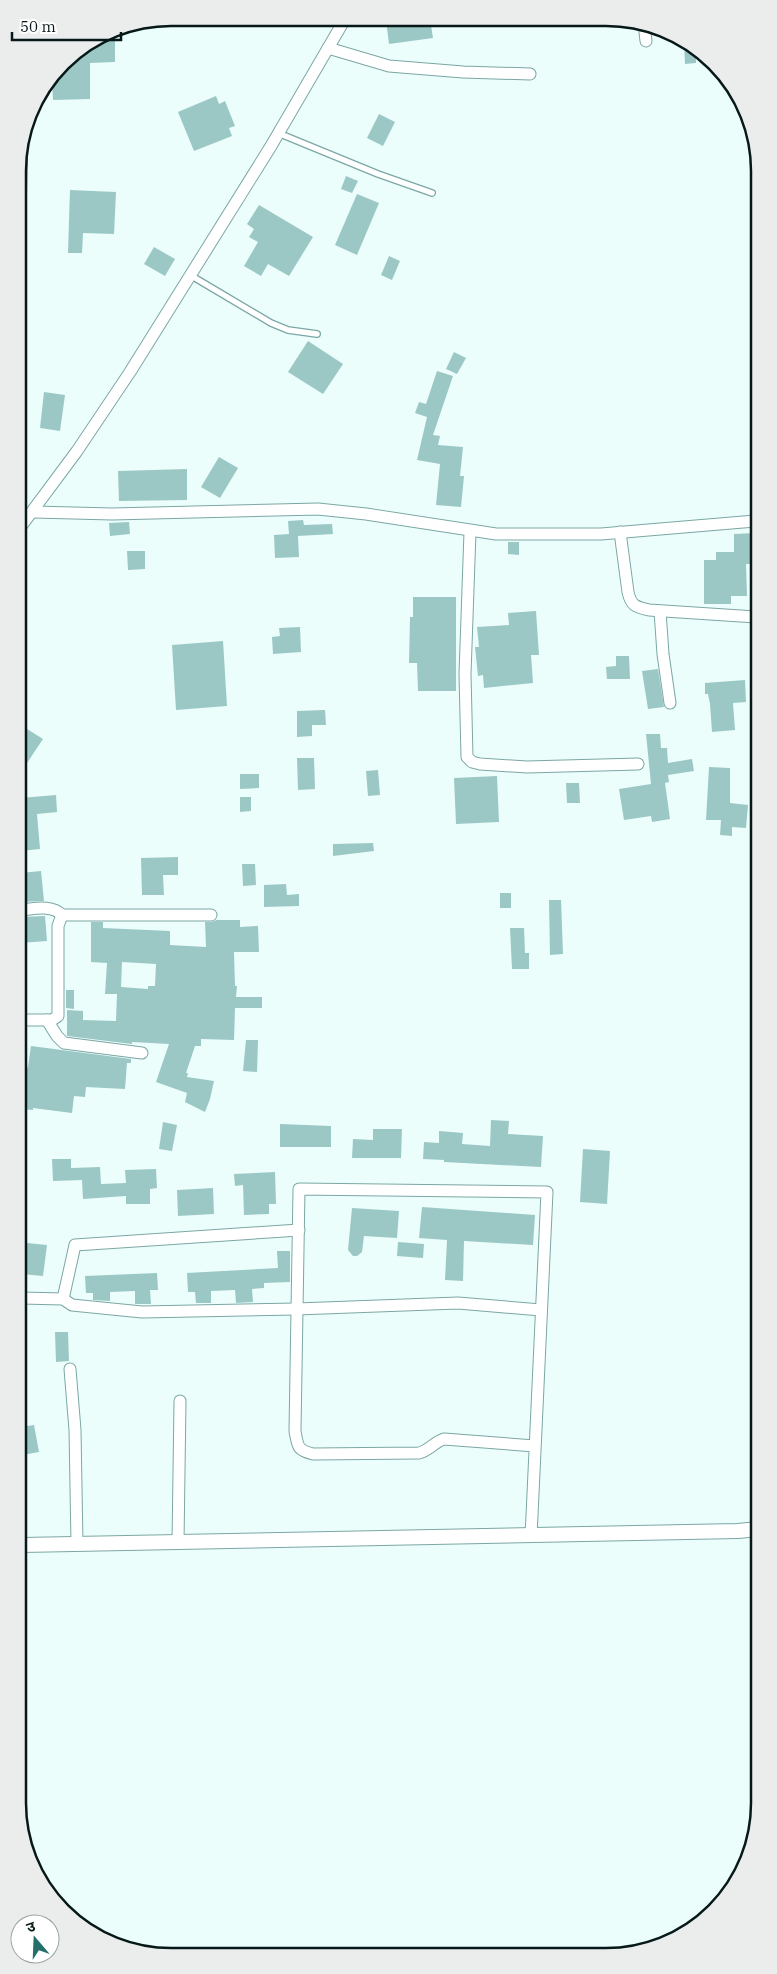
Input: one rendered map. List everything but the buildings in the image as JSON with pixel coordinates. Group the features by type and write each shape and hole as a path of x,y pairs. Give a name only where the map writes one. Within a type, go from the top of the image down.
{"street":[{"path":"27,520 77,451 130,372 278,133 340,26"},
{"path":"645,32 646,41"},
{"path":"328,48 389,66 463,72 530,74"},
{"path":"34,512 112,514 318,509 366,514 470,532 570,535 751,521"},
{"path":"470,532 465,674 468,757 472,762 480,764 527,767 638,764"},
{"path":"620,532 628,592 632,604 649,610 751,617"},
{"path":"660,611 670,703"},
{"path":"27,910 53,909 59,911 62,915 211,915"},
{"path":"26,1020 56,1019 58,1012 58,926 62,915"},
{"path":"47,1020 56,1036 64,1043 142,1053"},
{"path":"532,1535 536,1446 542,1310 547,1192 299,1189 295,1431 298,1447 302,1452 313,1454 419,1453 426,1452 437,1441 444,1439 536,1446"},
{"path":"63,1300 76,1245 299,1230"},
{"path":"26,1298 63,1300 72,1305 142,1312 458,1303 542,1310"},
{"path":"70,1369 75,1430 77,1544"},
{"path":"178,1542 180,1401"},
{"path":"26,1546 750,1530"}],"lane":[{"path":"278,133 370,171 432,193"},
{"path":"190,276 271,324 288,330 317,334"}]}
